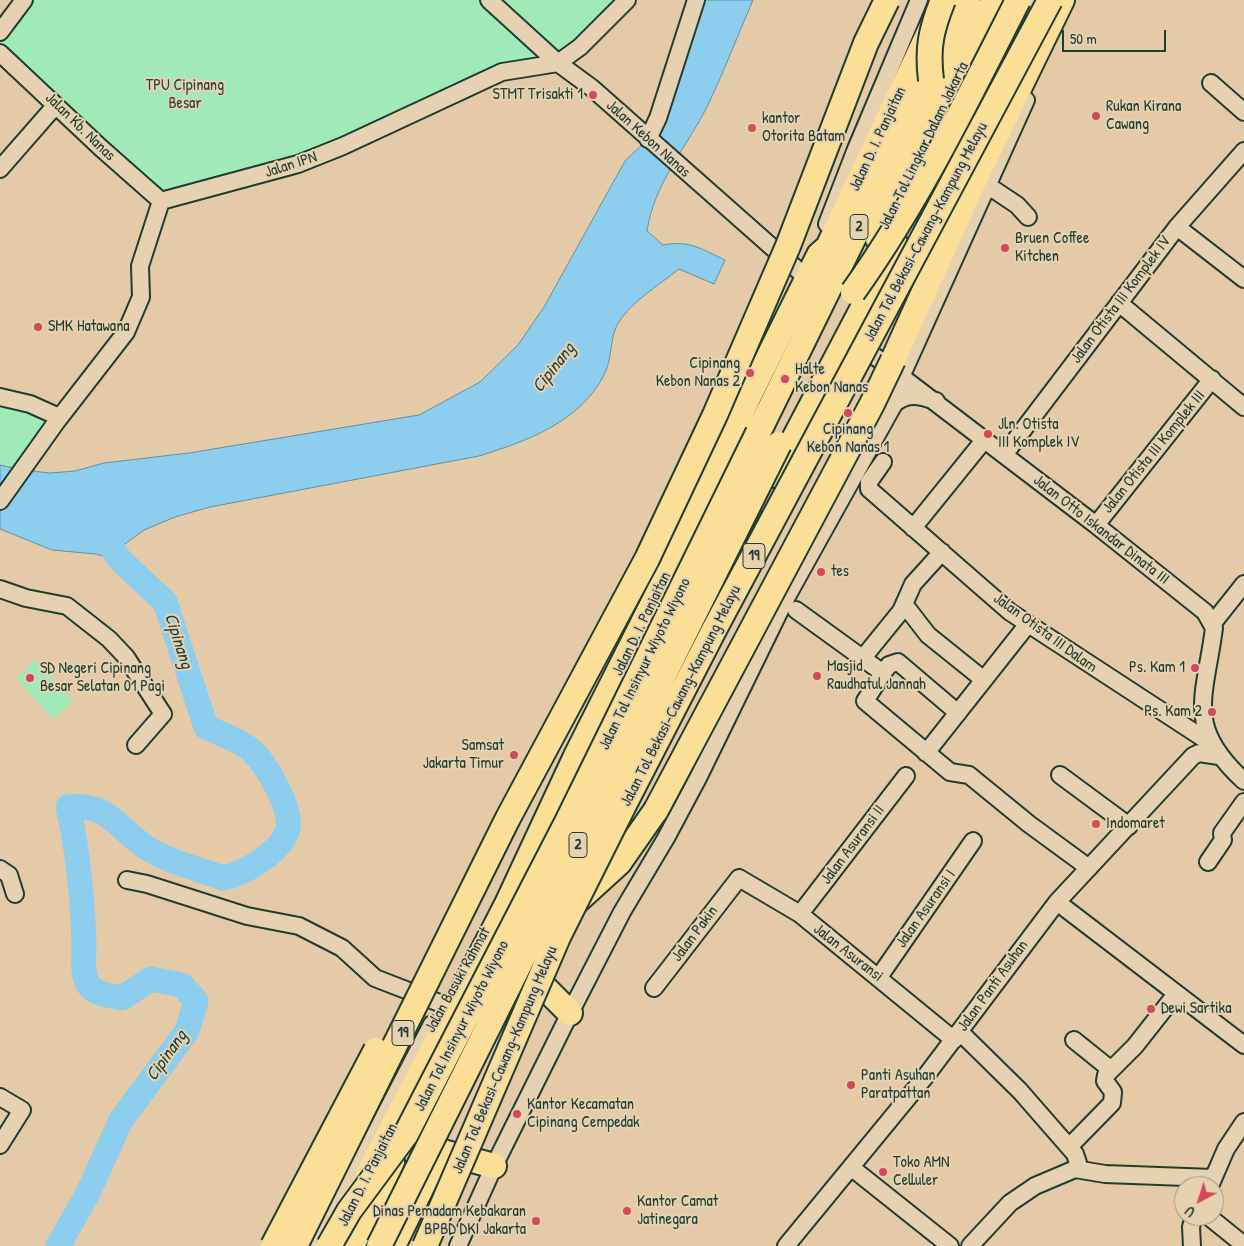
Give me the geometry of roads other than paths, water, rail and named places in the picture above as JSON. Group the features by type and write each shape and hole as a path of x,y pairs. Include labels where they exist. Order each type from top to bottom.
{"highway":[{"name":"19","path":"295,1246 508,818 647,559 715,415 788,246 866,43 887,0"},
{"path":"931,80 928,48 934,22 944,0"},
{"name":"Jalan D. I. Panjaitan","path":"330,1246 507,904 819,255 828,247 944,0"},
{"name":"Jalan Tol Lingkar Dalam Jakarta","path":"931,80 968,0"},
{"name":"Jalan Tol Lingkar Dalam Jakarta","path":"853,292 994,0"},
{"path":"393,1246 479,1067 553,924 729,561 854,340 954,106 1006,0"},
{"path":"853,292 884,248 972,92 1018,0"},
{"name":"Jalan Tol Bekasi–Cawang–Kampung Melayu","path":"425,1246 558,937 624,805 1050,0"},
{"path":"553,924 619,863 656,810 872,404 974,181 1062,0"},
{"name":"Jalan Tol Insinyur Wiyoto Wiyono","path":"352,1246 406,1134 567,822 931,80"},
{"path":"937,146 951,172"},
{"name":"Jalan Tol Insinyur Wiyoto Wiyono","path":"379,1246 809,385 853,292"},
{"path":"273,1246 399,1007 508,818"},
{"path":"528,971 570,1013"},
{"path":"433,1045 432,1059 434,1066 448,1079 464,1079 473,1074 479,1067"},
{"path":"330,1246 349,1211 406,1134"},
{"path":"439,1151 494,1166"}],"street":[{"path":"0,32 24,0"},
{"name":"Jalan Kebon Nanas","path":"489,0 558,63 592,88 808,279"},
{"name":"Jalan IPN","path":"161,201 298,164 344,146 502,72 558,63 580,47 627,0"},
{"path":"650,140 696,0"},
{"path":"819,255 820,242 856,149 919,0"},
{"path":"854,340 898,278 1036,0"},
{"path":"894,404 892,397 1072,0"},
{"name":"Jalan Kb. Nanas","path":"0,52 38,86 55,106 161,201"},
{"path":"1211,83 1244,112"},
{"path":"0,169 55,106"},
{"name":"Jalan Otista III Komplek IV","path":"1004,455 1177,227 1244,151"},
{"path":"987,185 1017,205 1028,217"},
{"path":"0,501 58,419 126,332 141,297 140,266 161,201"},
{"path":"1177,227 1244,279"},
{"path":"1118,303 1244,407"},
{"name":"Jalan Otto Iskandar Dinata III","path":"854,340 903,375 1096,525 1205,612 1213,622"},
{"name":"Jalan Otista III Komplek III","path":"1096,525 1212,379"},
{"path":"458,1246 494,1166 622,912 666,838 698,778 785,600 894,404 900,399 914,395 936,401"},
{"path":"0,397 30,404 58,419"},
{"path":"914,528 985,439"},
{"name":"Jalan Otista III Dalam","path":"883,462 868,482 868,489 1010,612 1216,750"},
{"path":"862,659 901,611 913,584 942,552"},
{"path":"1241,772 1216,750 1204,719 1202,693 1213,634 1213,622 1244,584"},
{"path":"0,589 26,598 67,606 109,639 126,657 163,714 136,745"},
{"path":"904,604 928,635 984,680"},
{"path":"796,610 883,673"},
{"path":"926,753 1028,624"},
{"path":"958,713 898,662 893,662 883,673 865,701 950,772 969,774 1022,818 1088,868"},
{"name":"Jalan Panti Asuhan","path":"786,1246 852,1168 957,1036 1057,902 1193,756 1216,750"},
{"path":"1060,775 1129,826"},
{"name":"Jalan Asuransi II","path":"800,914 906,776"},
{"path":"1208,862 1223,840 1222,833 1244,802"},
{"name":"Jalan Asuransi I","path":"879,976 973,840"},
{"path":"0,870 9,875 15,894"},
{"path":"127,880 247,916 298,926 342,948 375,978 442,1004"},
{"name":"Jalan Asuransi","path":"736,880 744,880 800,914 957,1036 1020,1091 1069,1147"},
{"name":"Jalan Pakin","path":"654,988 736,880"},
{"path":"1057,902 1244,1045"},
{"name":"Jalan Basuki Rahmat","path":"317,1246 462,966 498,910 507,904"},
{"path":"1075,1169 1078,1160 1069,1147 1112,1103 1113,1092 1105,1078 1110,1069 1135,1046 1176,994"},
{"path":"1074,1040 1110,1069"},
{"path":"0,1097 22,1110 0,1145"},
{"path":"1214,1176 1226,1149 1244,1122"},
{"path":"852,1168 950,1246"},
{"path":"970,1246 1010,1204 1035,1186 1075,1169 1105,1174 1174,1179"},
{"path":"1191,1226 1192,1246"},
{"path":"1220,1226 1244,1245"}],"water":[{"path":"703,0 753,0 708,105 664,181 651,214 647,231 663,245 680,244 695,246 725,260 714,284 679,269 629,309 615,330 605,373 595,390 582,405 567,417 516,444 479,456 210,507 175,517 144,530 107,557 52,550 0,529 0,465 50,473 75,471 104,463 189,453 419,415 480,382 518,345 544,307 625,161 648,139"}],"waterway":[{"name":"Cipinang","path":"58,1246 87,1195 121,1120 187,1031 196,1001 182,985 151,979 122,998 97,992 87,983 84,967 81,894 75,841 68,807 81,806 102,812 152,851 223,878 241,872 262,860 279,845 288,828 286,810 282,799 259,758 244,745 206,727 165,602 120,560 97,524"}],"place":[{"name":"STMT Trisakti 1","path":"593,95"},
{"name":"Rukan Kirana Cawang","path":"1096,116"},
{"name":"kantor Otorita Batam","path":"752,128"},
{"name":"Bruen Coffee Kitchen","path":"1005,248"},
{"name":"SMK Hatawana","path":"38,327"},
{"name":"Cipinang Kebon Nanas 2","path":"750,373"},
{"name":"Halte Kebon Nanas","path":"785,379"},
{"name":"Cipinang Kebon Nanas 1","path":"848,413"},
{"name":"Jln. Otista III Komplek IV","path":"988,434"},
{"name":"tes","path":"821,572"},
{"name":"Ps. Kam 1","path":"1195,668"},
{"name":"Masjid Raudhatul Jannah","path":"817,676"},
{"name":"SD Negeri Cipinang Besar Selatan 01 Pagi","path":"30,678"},
{"name":"Ps. Kam 2","path":"1212,712"},
{"name":"Samsat Jakarta Timur","path":"514,755"},
{"name":"Indomaret","path":"1096,824"},
{"name":"Dewi Sartika","path":"1151,1009"},
{"name":"Panti Asuhan Paratpattan","path":"851,1085"},
{"name":"Kantor Kecamatan Cipinang Cempedak","path":"517,1114"},
{"name":"Toko AMN Celluler","path":"883,1172"},
{"name":"Kantor Camat Jatinegara","path":"627,1211"},
{"name":"Dinas Pemadam Kebakaran BPBD DKI Jakarta","path":"536,1221"}],"park label":[{"name":"TPU Cipinang Besar","path":"185,95"}]}
